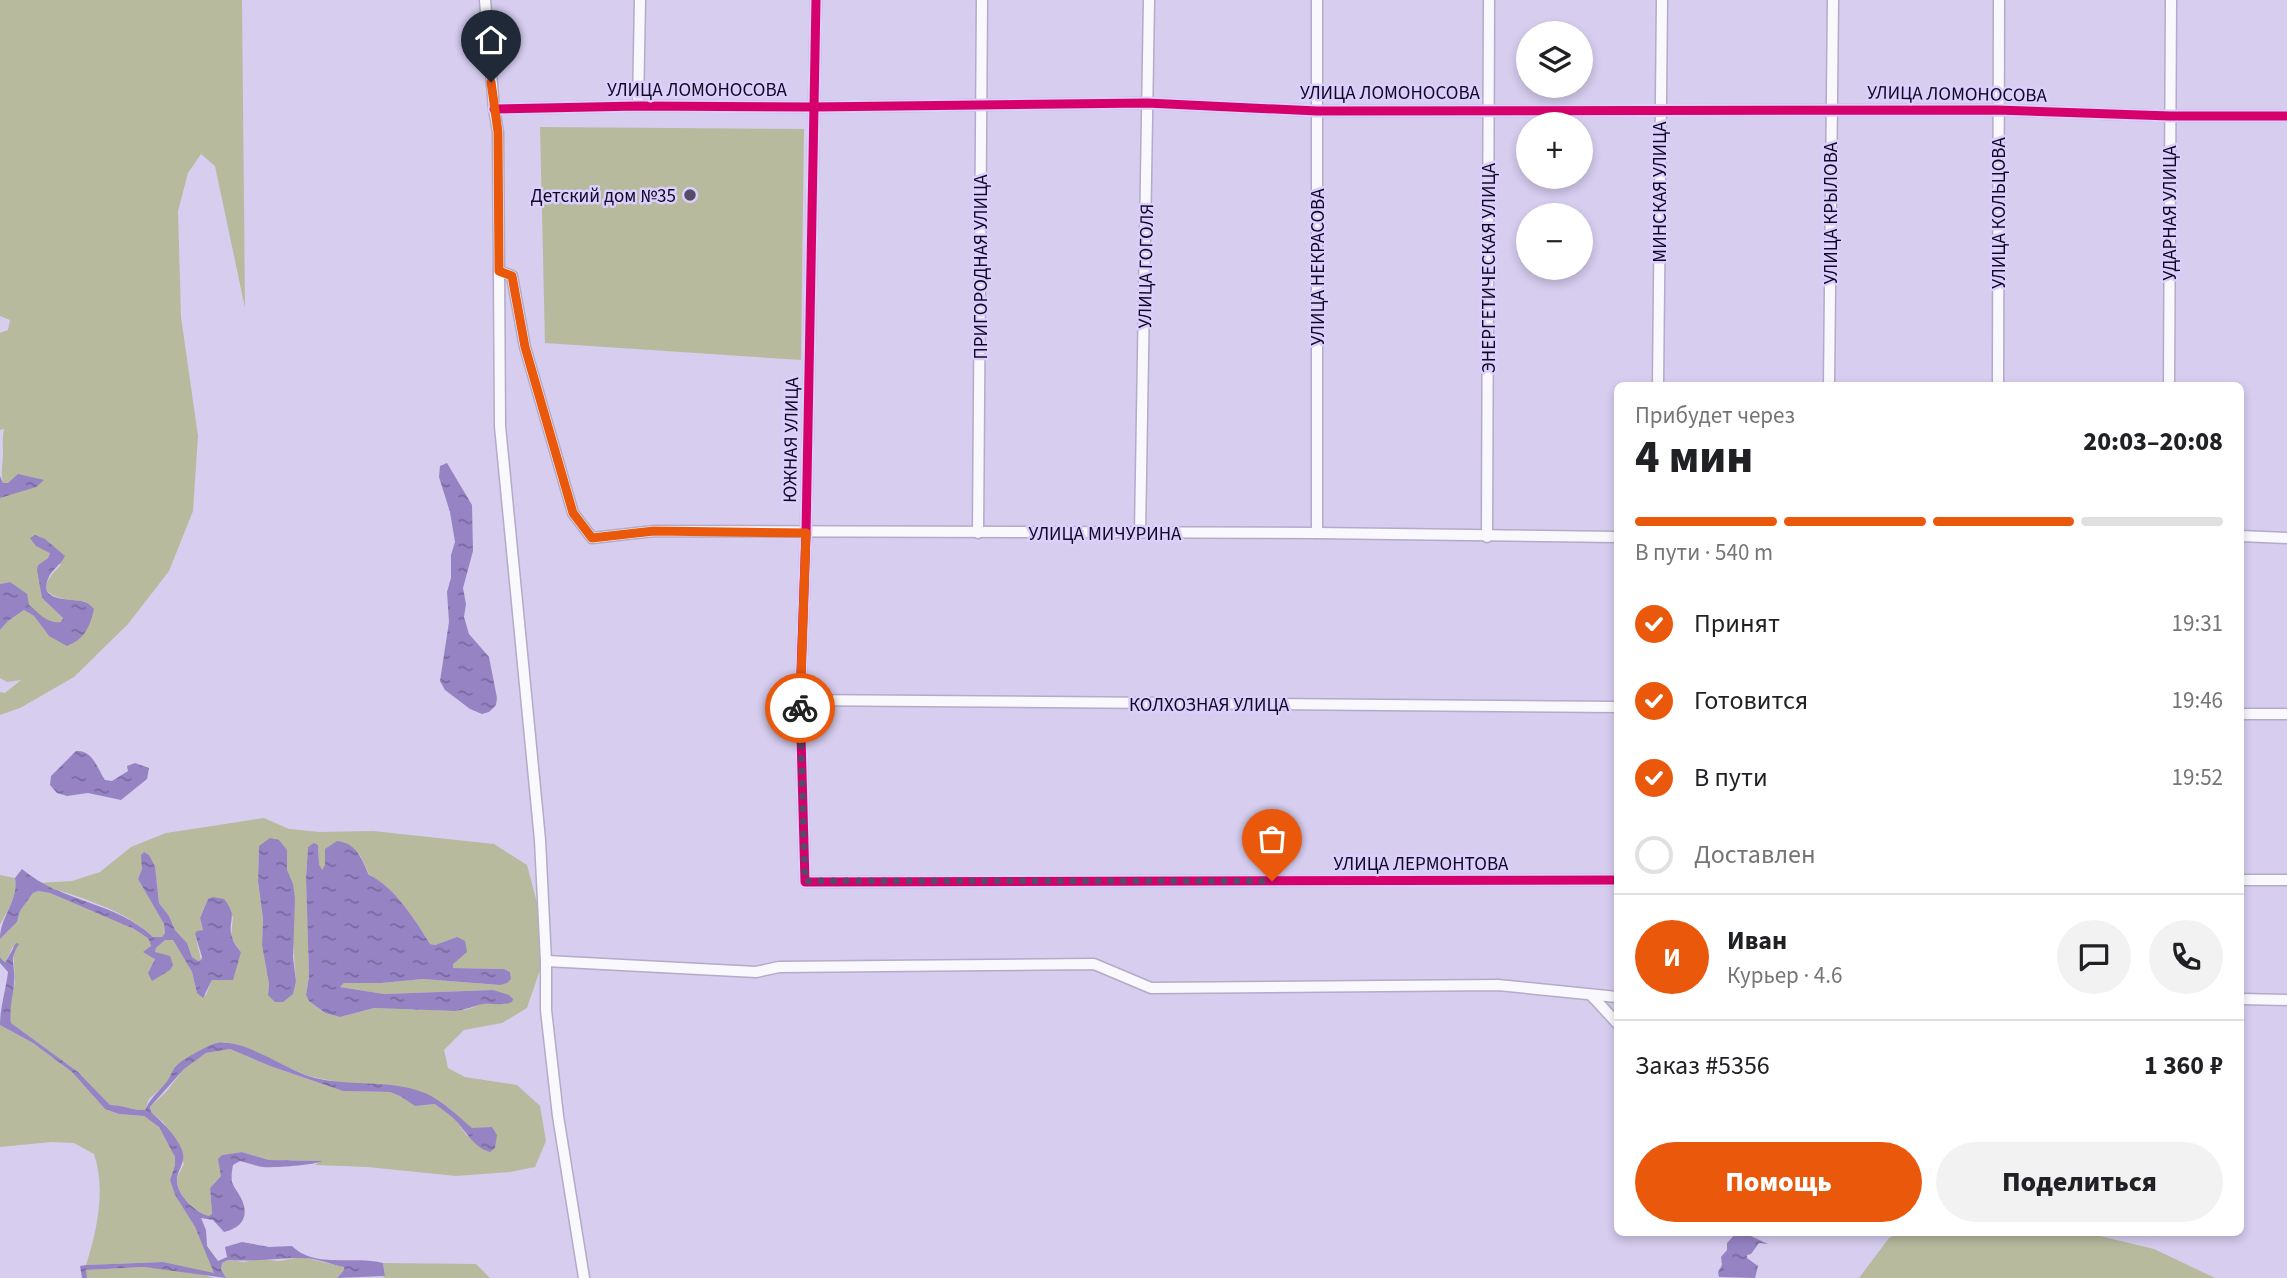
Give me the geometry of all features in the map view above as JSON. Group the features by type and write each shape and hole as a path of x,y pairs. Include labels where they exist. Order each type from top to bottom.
{"street":[{"path":"485,0 498,132 500,426 540,839 546,1010 558,1116 584,1278"},
{"path":"638,106 640,0"},
{"name":"ЮЖНАЯ УЛИЦА","path":"805,881 800,700 806,533 816,0"},
{"name":"ПРИГОРОДНАЯ УЛИЦА","path":"978,533 982,0"},
{"name":"УЛИЦА ГОГОЛЯ","path":"1140,533 1149,0"},
{"name":"УЛИЦА НЕКРАСОВА","path":"1317,0 1317,533"},
{"name":"ЭНЕРГЕТИЧЕСКАЯ УЛИЦА","path":"1488,537 1489,0"},
{"name":"МИНСКАЯ УЛИЦА","path":"1658,382 1662,0"},
{"name":"УЛИЦА КРЫЛОВА","path":"1829,382 1833,0"},
{"name":"УЛИЦА КОЛЬЦОВА","path":"1998,382 1999,0"},
{"name":"УДАРНАЯ УЛИЦА","path":"2169,382 2171,0"},
{"name":"УЛИЦА ЛОМОНОСОВА","path":"494,109 1147,103 1317,111 1831,109 2287,116"},
{"name":"УЛИЦА МИЧУРИНА","path":"499,271 512,276 525,347 573,513 592,538 654,531 1317,533 1614,537"},
{"path":"2244,536 2287,538"},
{"name":"КОЛХОЗНАЯ УЛИЦА","path":"800,700 1614,706"},
{"path":"2244,714 2287,714"},
{"name":"УЛИЦА ЛЕРМОНТОВА","path":"805,881 1614,880"},
{"path":"2244,880 2287,880"},
{"path":"546,961 756,972 779,967 1094,964 1151,988 1498,985 1614,997"},
{"path":"1592,996 1614,1020"},
{"path":"2244,999 2287,1000"}],"green space":[{"path":"0,0 242,0 245,308 215,166 201,154 188,173 178,211 181,317 198,436 193,511 169,571 128,624 74,677 20,708 0,715 0,692 5,693 21,680 7,682 0,678 0,630 24,610 34,616 49,636 87,602 58,597 47,590 51,575 61,565 50,553 48,558 38,565 42,598 63,618 61,622 53,622 39,615 10,582 0,584 0,498 8,484 3,483 2,475 4,429 0,430 0,333 8,330 10,320 0,316"},
{"path":"540,127 804,129 801,360 545,343"},
{"path":"264,818 289,829 320,832 373,831 494,844 527,865 537,903 542,964 527,1008 502,1023 464,1030 444,1050 448,1068 465,1077 517,1085 540,1106 546,1141 535,1167 510,1172 456,1176 368,1167 315,1165 320,1161 269,1160 242,1152 222,1155 221,1176 210,1188 212,1214 209,1216 193,1207 178,1186 177,1178 184,1164 164,1123 151,1112 150,1107 184,1069 206,1053 230,1049 343,1091 390,1092 415,1106 435,1104 456,1120 467,1136 492,1127 472,1129 449,1108 396,1087 343,1083 308,1076 243,1047 224,1042 176,1065 166,1084 149,1099 145,1110 110,1105 78,1072 11,1023 9,1008 15,982 13,946 5,963 0,957 0,939 17,922 20,911 33,893 38,891 50,893 134,929 148,938 155,959 148,973 170,970 155,952 165,940 173,940 192,972 197,993 206,995 212,980 241,952 231,937 233,917 208,899 200,918 203,930 195,934 201,960 192,957 187,943 175,930 159,903 155,866 149,855 144,853 138,879 164,924 165,933 162,937 153,937 114,911 38,883 72,881 100,872 131,847 166,833","holes":["318,845 322,871 325,865 325,849 360,855 370,876 395,895 430,944 435,945 457,937 452,968 504,969 510,972 511,979 500,985 423,979 344,983 340,987 384,994 493,990 506,1004 481,1004 455,1011 374,1008 340,1017 324,1013 309,1001 306,995 309,976 306,878 308,847","259,846 287,850 296,981 268,995 258,881"]},
{"path":"0,875 15,878 16,885 12,902 0,925"},
{"path":"0,1025 33,1043 72,1072 105,1109 119,1114 144,1116 159,1127 175,1157 170,1180 175,1195 195,1227 215,1274 163,1262 86,1265 99,1210 98,1167 94,1154 74,1143 51,1142 0,1147"},
{"path":"2100,1236 2154,1249 2215,1278 1859,1278 1889,1238"},
{"path":"302,1257 344,1267 344,1270 337,1278 226,1278 221,1269 222,1263 228,1260 279,1261"},
{"path":"383,1263 476,1264 490,1278 382,1278 385,1276"},
{"path":"144,1267 200,1273 213,1278 87,1278 85,1272"}],"water":[{"path":"447,463 472,505 473,551 463,588 466,604 464,617 469,634 489,657 497,698 496,705 489,712 482,714 470,709 445,690 440,681 449,622 447,592 455,542 450,512 439,477 440,466"},
{"path":"18,474 44,480 36,487 0,498 0,476 3,483 8,483"},
{"path":"35,535 45,539 65,556 49,576 46,587 48,592 58,598 85,602 94,609 86,631 78,640 67,646 49,636 34,616 24,610 0,630 0,584 10,582 27,594 29,605 44,617 56,622 61,622 63,618 42,598 37,570 38,565 48,558 50,553 36,546 30,538"},
{"path":"76,751 87,753 91,757 105,780 112,781 128,771 127,766 135,763 149,768 147,779 121,800 88,793 67,796 57,793 50,785 51,776"},
{"path":"270,838 279,840 287,850 287,870 295,898 293,957 296,981 293,994 283,1002 275,1002 268,995 269,984 262,945 259,846"},
{"path":"337,841 354,849 369,875 396,896 430,944 435,945 457,937 465,941 467,952 453,964 453,968 504,969 510,972 511,979 500,985 423,979 344,983 340,987 384,994 493,990 509,995 513,999 512,1002 483,1004 455,1011 374,1008 340,1017 325,1013 309,1001 306,995 309,976 306,878 308,847 314,843 318,845 322,870 325,865 325,849"},
{"path":"144,852 155,866 159,903 175,930 187,943 192,957 198,961 202,957 195,934 203,930 200,918 208,899 224,899 232,915 232,937 241,952 233,980 212,980 203,998 197,993 192,972 173,940 165,940 155,952 170,956 173,965 170,970 152,981 148,973 155,959 143,952 151,946 148,938 134,929 50,893 33,893 20,911 17,922 0,939 16,886 15,878 22,869 53,889 123,916 153,937 162,937 165,933 164,924 138,879 142,869 141,855"},
{"path":"16,943 19,944 13,959 11,1023 78,1072 110,1105 145,1110 178,1064 207,1047 227,1043 251,1049 322,1080 397,1086 425,1093 444,1104 472,1128 492,1127 497,1135 495,1148 490,1152 480,1147 455,1119 435,1104 415,1106 390,1092 343,1091 230,1049 206,1053 184,1069 150,1107 151,1112 164,1124 182,1150 183,1159 177,1182 188,1203 204,1214 212,1214 210,1188 221,1176 218,1159 222,1155 242,1152 269,1160 322,1161 275,1167 260,1167 240,1161 233,1165 232,1182 244,1204 243,1220 236,1228 224,1232 213,1220 201,1218 206,1230 207,1246 218,1261 227,1257 225,1247 242,1242 269,1247 292,1246 312,1257 383,1263 385,1276 337,1278 344,1267 300,1258 228,1260 222,1263 221,1269 226,1278 144,1267 86,1270 87,1278 82,1278 80,1266 163,1262 214,1273 195,1227 175,1195 170,1180 175,1157 159,1127 144,1116 119,1114 105,1109 72,1072 33,1043 0,1025 8,972 0,963 0,957 5,963"},
{"path":"1733,1236 1751,1236 1768,1244 1759,1243 1751,1254 1747,1255 1747,1258 1758,1266 1755,1278 1719,1277 1721,1257 1727,1250 1727,1243"}],"cycle path":[{"path":"816,0 806,533 800,700 805,882 1614,880"},
{"path":"494,109 1147,103 1317,111 1997,110 2170,116 2287,116"}],"way so far":[{"path":"800,708 805,881 1272,881"}],"place":[{"name":"Детский дом №35","path":"690,195"}],"route":[{"path":"491,82 498,132 499,271 512,276 525,347 573,513 592,538 654,531 806,533 800,708"}]}
